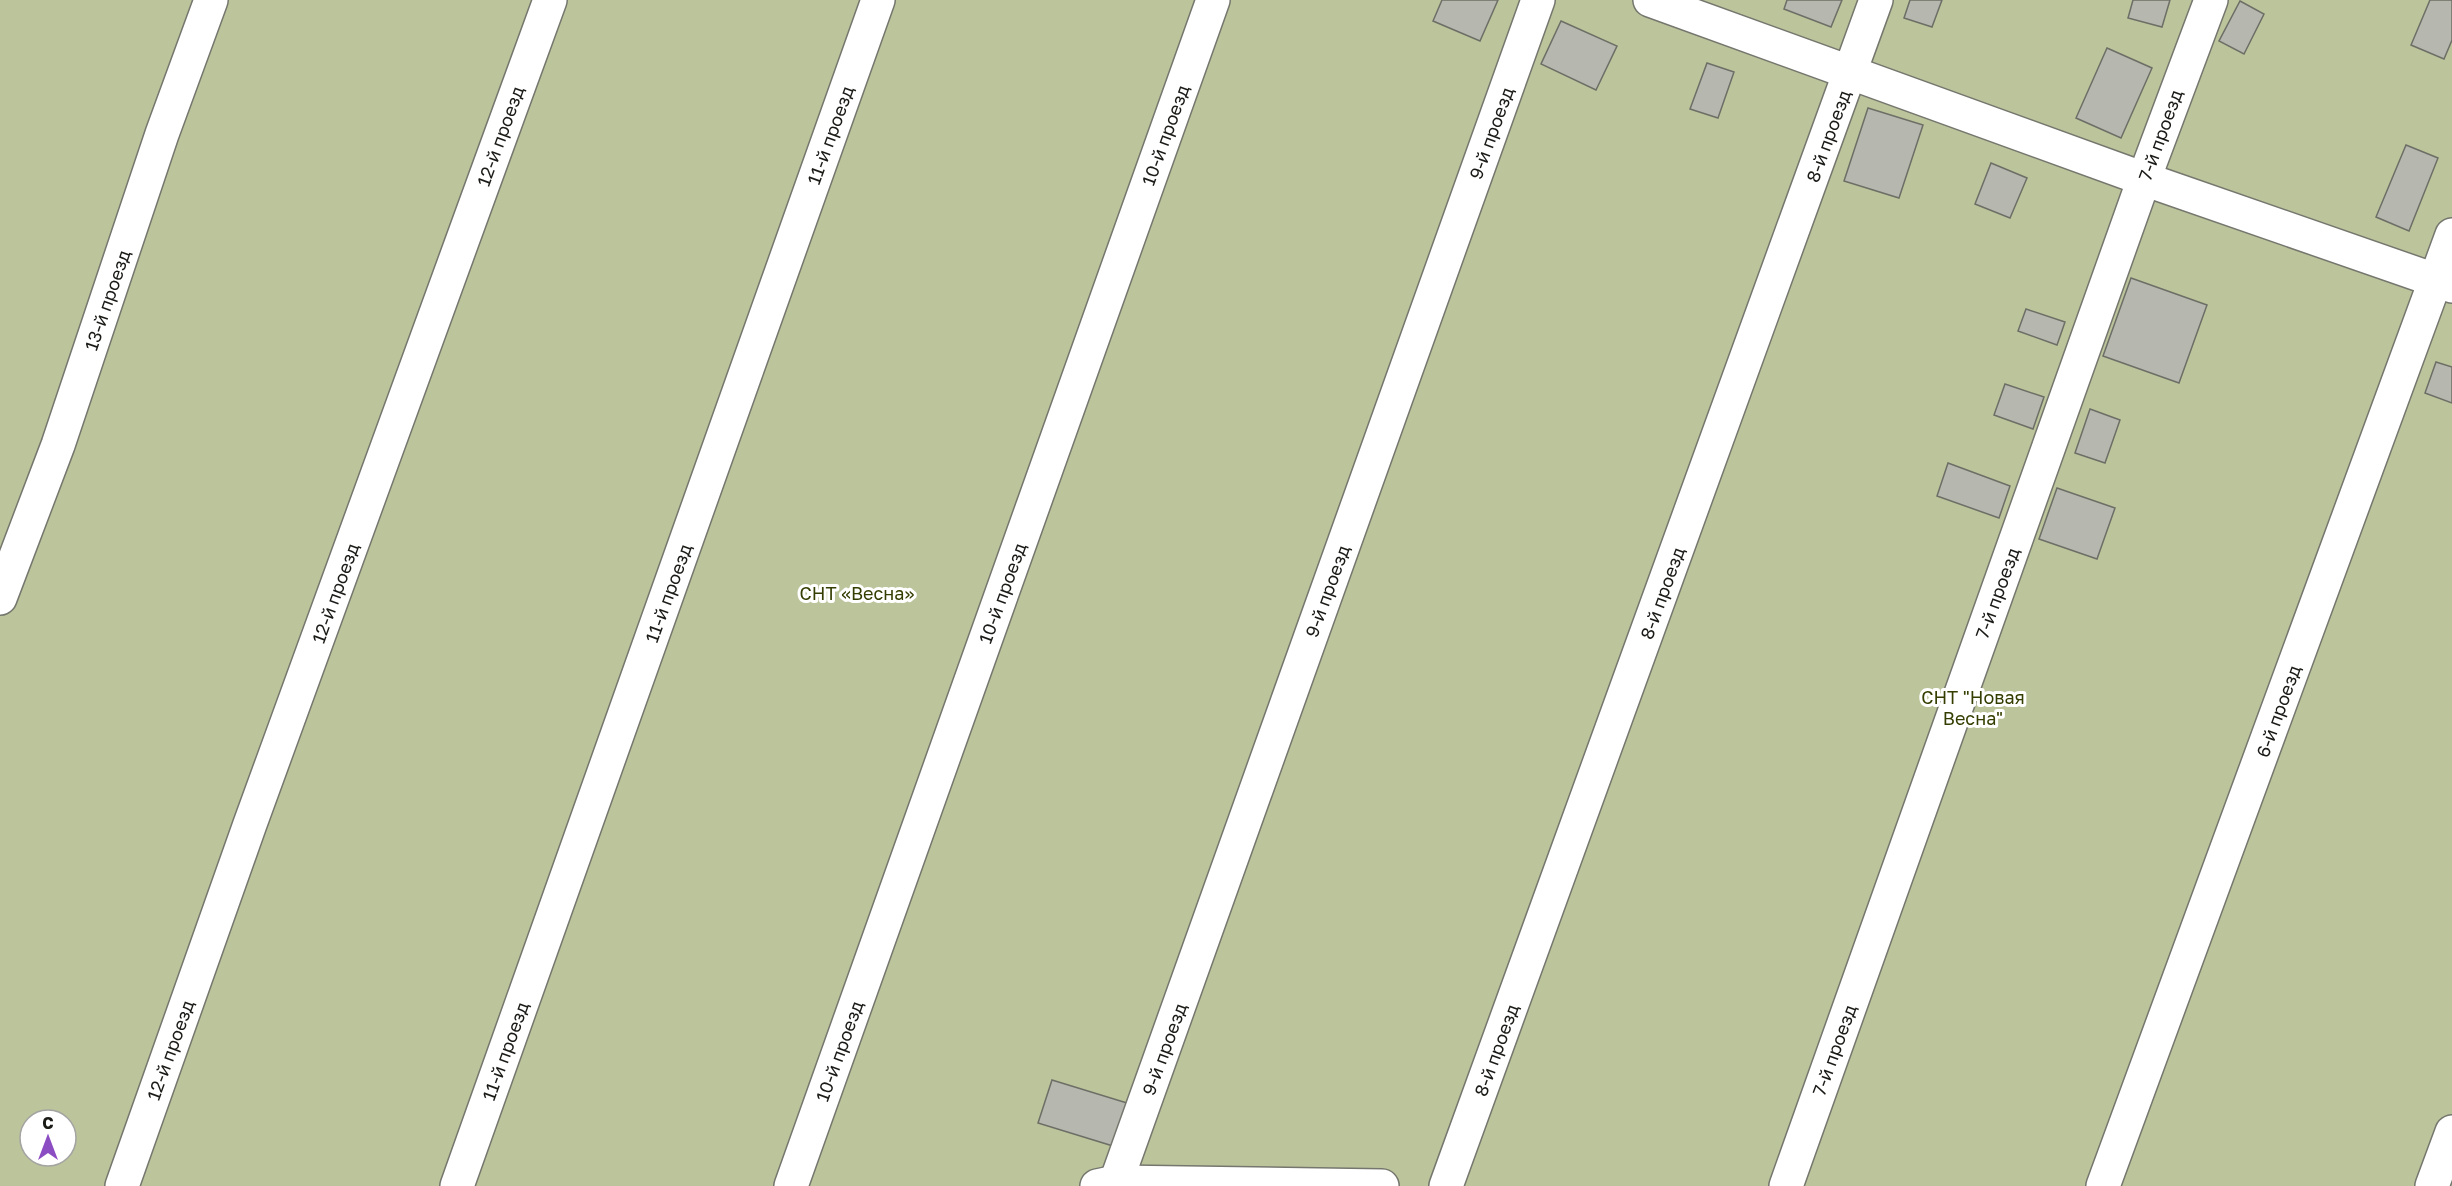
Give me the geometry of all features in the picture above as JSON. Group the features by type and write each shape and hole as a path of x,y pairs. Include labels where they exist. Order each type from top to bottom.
{"street":[{"name":"13-й проезд","path":"0,598 58,446 162,134 211,0"},
{"name":"12-й проезд","path":"122,1186 254,813 550,0"},
{"name":"11-й проезд","path":"457,1186 878,0"},
{"name":"10-й проезд","path":"791,1186 1213,0"},
{"name":"9-й проезд","path":"1106,1184 1538,0"},
{"path":"1650,0 2144,179 2444,283"},
{"name":"8-й проезд","path":"1446,1186 1876,0"},
{"name":"7-й проезд","path":"1786,1186 2144,179 2211,0"},
{"name":"6-й проезд","path":"2103,1186 2444,283 2452,235"},
{"path":"2432,1186 2452,1132"},
{"path":"1106,1184 1382,1186"}],"green space":[{"name":"СНТ «Весна»","path":"0,0 2452,0 2452,1186 0,1186"}],"building":[{"path":"1442,0 1498,0 1480,41 1433,21"},
{"path":"1787,0 1842,0 1831,27 1784,9"},
{"path":"1910,0 1942,0 1932,27 1904,18"},
{"path":"2133,0 2170,0 2162,27 2128,18"},
{"path":"2430,0 2452,0 2452,40 2444,59 2411,45"},
{"path":"2240,1 2264,14 2244,54 2219,41"},
{"path":"1561,21 1617,46 1596,90 1541,64"},
{"path":"2107,48 2152,68 2121,138 2076,118"},
{"path":"1707,63 1734,72 1718,118 1690,109"},
{"path":"1868,108 1923,125 1899,198 1844,181"},
{"path":"2406,145 2438,158 2409,231 2376,217"},
{"path":"1991,163 2027,178 2010,218 1975,204"},
{"path":"2131,278 2207,305 2179,383 2103,356"},
{"path":"2026,309 2065,322 2057,345 2018,331"},
{"path":"2436,362 2452,367 2452,403 2425,393"},
{"path":"2005,384 2044,397 2033,429 1994,415"},
{"path":"2090,409 2120,420 2105,463 2075,453"},
{"path":"1948,463 2010,486 1999,518 1937,496"},
{"path":"2057,488 2115,508 2097,559 2039,539"},
{"path":"1052,1080 1127,1103 1113,1146 1038,1123"}],"park label":[{"name":"СНТ \"Новая Весна\"","path":"1973,707"}]}
